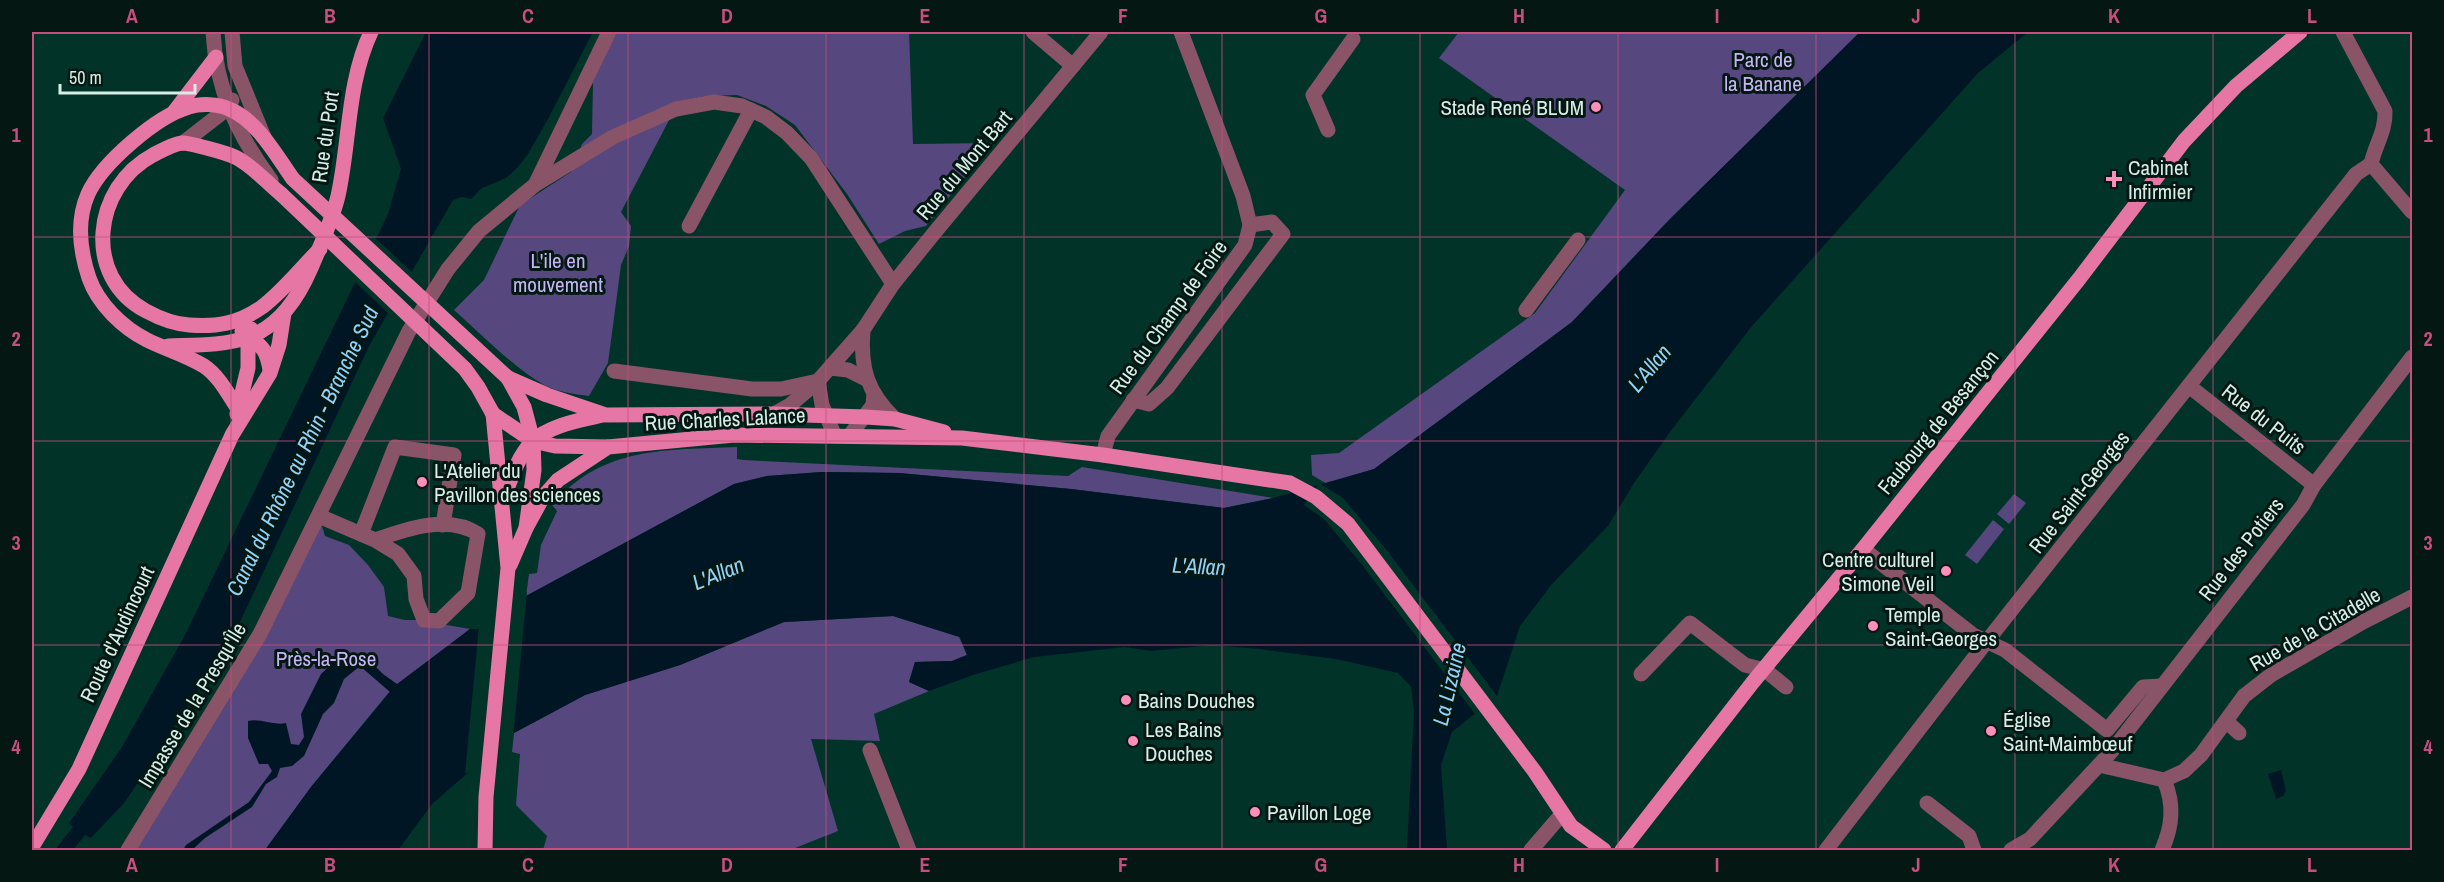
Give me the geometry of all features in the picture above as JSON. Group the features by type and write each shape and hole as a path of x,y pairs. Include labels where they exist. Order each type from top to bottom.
{"main road":[{"name":"Rue du Port","path":"284,313 301,292 329,228 338,195 356,75 371,32"},
{"name":"Faubourg de Besançon","path":"1622,850 1676,779 2079,279 2184,141 2236,86 2300,32"},
{"path":"216,57 174,112 107,165 88,194 80,224 81,250 90,280 104,305 129,330 204,367 216,376 238,409"},
{"path":"174,112 206,104 228,108 243,116 267,143 293,179 508,378 524,407 533,441 534,470 525,528 508,568"},
{"path":"320,249 262,307 232,323 210,326 177,324 154,316 133,304 114,283 104,257 103,227 111,198 124,177 142,161 183,143 237,158 282,194 465,369 478,387 493,414 508,568 486,797 486,850"},
{"path":"232,435 248,368 248,337 262,307"},
{"path":"164,346 221,344 248,337 264,329 284,313"},
{"path":"232,435 270,373 279,345 284,313"},
{"path":"232,323 260,344 267,353 270,373"},
{"name":"Rue Charles Lalance","path":"508,378 547,395 606,415 774,414 866,417 895,419 963,438"},
{"path":"493,414 533,441 555,446 608,447"},
{"path":"501,503 522,458 533,441 568,423 606,415"},
{"name":"Route d'Audincourt","path":"32,847 79,769 232,435"},
{"name":"Rue Charles Lalance","path":"525,528 543,497 558,480 608,447 734,435 963,438 1103,455 1285,482 1316,497 1348,524 1535,772 1562,814"},
{"path":"1562,814 1571,826 1604,850"}],"street":[{"path":"213,32 216,57 228,108 248,150 282,194"},
{"path":"183,143 228,108 236,90 232,32"},
{"path":"536,184 609,32"},
{"path":"1033,32 1073,66"},
{"name":"Rue du Mont Bart","path":"774,414 790,405 818,381 863,330 893,284 1101,32"},
{"name":"Rue du Champ de Foire","path":"1103,455 1108,436 1245,245 1250,225 1243,196 1181,32"},
{"path":"2343,32 2385,111 2386,124 2374,148 2371,164 2412,212"},
{"path":"1328,130 1313,95 1353,39"},
{"path":"235,66 267,143"},
{"name":"Impasse de la Presqu'Île","path":"128,850 260,634 410,331 448,269 479,231 536,184 613,137 676,109 714,102 742,106 766,117 787,133 811,159 893,284"},
{"path":"689,226 751,110"},
{"name":"Rue Saint-Georges","path":"1826,850 1987,641 2356,174 2371,164"},
{"path":"1133,400 1149,404 1167,388 1283,234 1272,222 1250,225"},
{"path":"1526,310 1578,240"},
{"path":"863,330 861,351 866,379 883,408 895,419"},
{"name":"Rue des Potiers","path":"2011,850 2030,839 2099,765 2303,505 2314,485 2412,357"},
{"path":"830,368 848,370 866,379"},
{"path":"614,371 747,389 781,389 818,381 822,405 834,435"},
{"name":"Rue du Puits","path":"2189,386 2314,485"},
{"path":"850,435 873,405 874,393"},
{"path":"368,537 395,447 454,455 443,525"},
{"path":"319,516 368,537 398,554 414,576 416,599 424,620 440,621 468,593 478,534 466,526 413,526 368,537"},
{"path":"1863,549 1973,635 2005,650 2107,730 2143,687 2162,686"},
{"name":"Rue de la Citadelle","path":"2164,780 2184,771 2201,755 2244,696 2271,675 2363,622 2412,597"},
{"path":"1641,674 1690,623 1745,665 1765,670 1786,687"},
{"path":"2226,722 2239,733"},
{"path":"870,750 909,850"},
{"path":"2099,765 2164,780 2172,813 2170,830 2162,850"},
{"path":"1927,803 1969,836 1974,850"},
{"path":"1531,850 1562,814"}],"green space":[{"name":"L'ile en mouvement","path":"617,32 909,32 913,144 992,143 926,226 905,231 879,244 847,194 795,125 766,106 737,95 705,96 679,101 621,212 631,226 629,246 621,265 608,363 589,396 555,389 544,385 521,369 454,310 484,280 520,205 571,172 582,144 592,134 593,82"},
{"name":"Parc de la Banane","path":"1459,32 1860,32 1670,219 1572,322 1374,469 1327,484 1312,475 1311,455 1339,453 1535,313 1625,190 1439,58"},
{"path":"737,447 737,459 744,460 1068,476 1082,467 1273,498 1224,508 1071,489 899,473 822,472 767,476 734,484 526,596 529,574 537,573 541,545 557,511 552,505 571,486 592,471 637,455 660,451"},
{"path":"2014,494 2026,503 2009,524 1997,514"},
{"name":"Près-la-Rose","path":"319,516 325,536 349,545 384,587 388,616 470,629 390,691 311,787 265,850 128,850"},
{"path":"1993,520 2004,529 1977,564 1965,555"},
{"path":"893,616 959,637 967,655 952,661 915,662 909,682 929,691 874,714 880,741 811,739 838,831 790,850 543,850 547,836 516,805 520,754 512,752 514,733 585,695 680,665 784,622"}],"water":[{"name":"Canal du Rhône au Rhin - Branche Sud","path":"426,32 593,32 548,119 528,154 517,168 506,178 482,188 471,199 462,197 453,200 369,346 232,639 125,802 91,838 85,835 73,850 55,850 73,827 69,823 122,747 185,635 388,214 401,169 383,118"},
{"path":"1860,32 2028,32 1978,73 1752,326 1670,432 1634,483 1608,526 1552,584 1520,626 1497,696 1452,732 1441,765 1447,848 1407,848 1414,712 1411,687 1398,673 1336,659 1259,649 1212,645 1151,651 1125,647 1034,657 929,691 909,682 915,662 952,661 967,655 960,637 893,616 784,622 680,665 585,695 514,733 432,804 398,850 265,850 311,787 390,692 360,666 344,679 334,703 323,714 304,756 292,766 280,768 277,777 266,784 252,807 205,838 192,850 183,850 186,845 249,802 272,771 268,764 259,764 248,738 248,721 286,723 291,744 299,745 304,737 301,714 321,674 345,652 360,660 366,657 397,684 470,629 480,629 526,596 734,484 767,476 822,472 899,473 1071,489 1224,508 1273,498 1374,469 1572,322 1670,219"},
{"path":"2281,770 2286,791 2283,796 2276,799 2268,774"}],"pier":[{"path":"374,237 414,274 390,315 353,280"},
{"path":"1319,483 1343,498 1385,548 1497,696 1475,714 1363,566 1324,519 1304,505"},
{"path":"527,592 513,738 479,767 465,774 479,626"}],"place":[{"name":"Stade René BLUM","path":"1596,107"},
{"name":"Cabinet Infirmier","path":"2114,179"},
{"name":"L'Atelier du Pavillon des sciences","path":"422,482"},
{"name":"Centre culturel Simone Veil","path":"1946,571"},
{"name":"Temple Saint-Georges","path":"1873,626"},
{"name":"Bains Douches","path":"1126,700"},
{"name":"Église Saint-Maimbœuf","path":"1991,731"},
{"name":"Les Bains Douches","path":"1133,741"},
{"name":"Pavillon Loge","path":"1255,812"}],"water label":[{"name":"L'Allan","path":"1649,368"},
{"name":"L'Allan","path":"1199,566"},
{"name":"L'Allan","path":"718,573"},
{"name":"La Lizaine","path":"1449,684"}]}
